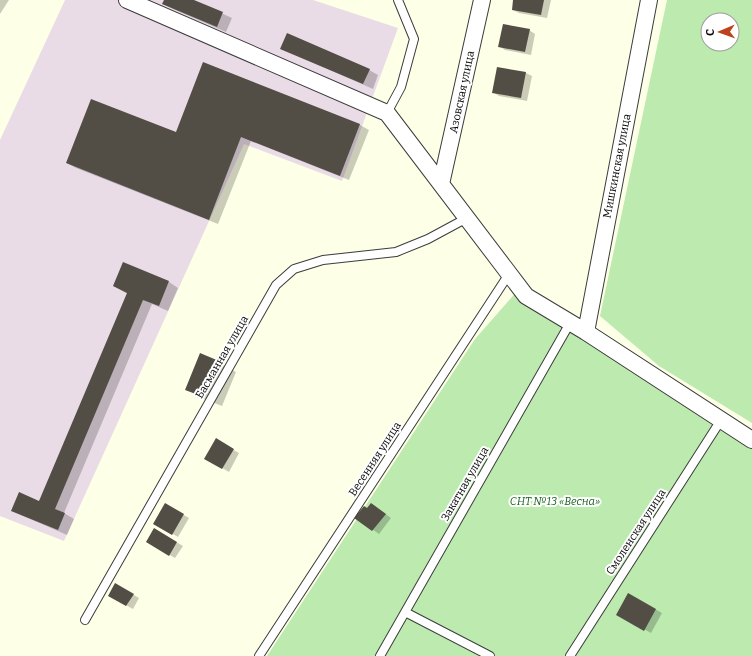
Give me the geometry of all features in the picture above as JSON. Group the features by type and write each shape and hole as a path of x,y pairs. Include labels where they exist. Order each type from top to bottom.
{"street":[{"path":"128,0 387,113 526,296 586,332 752,440"},
{"name":"Азовская улица","path":"441,184 482,0"},
{"name":"Мишкинская улица","path":"586,332 649,0"}],"lane":[{"path":"387,113 400,87 414,39 398,0"},
{"name":"Басманная улица","path":"85,620 276,285 294,269 323,260 396,252 428,239 467,218"},
{"name":"Весенняя улица","path":"259,656 509,274"},
{"name":"Закатная улица","path":"380,656 570,323"},
{"name":"Смоленская улица","path":"570,656 721,420"},
{"path":"405,612 490,656"}],"shaded area":[{"path":"65,0 313,0 398,28 342,181 244,144 64,541 0,516 0,140"}],"green space":[{"path":"667,0 752,0 752,423 659,366 600,316"},
{"name":"СНТ №13 «Весна»","path":"519,289 752,445 752,656 267,656 475,339"}],"building":[{"path":"164,0 194,0 223,12 217,27 162,4"},
{"path":"513,0 544,0 541,15 512,10"},
{"path":"503,24 530,29 525,52 498,47"},
{"path":"287,33 370,69 363,84 280,49"},
{"path":"203,62 360,124 340,176 241,137 209,220 66,163 91,99 176,132"},
{"path":"497,67 526,72 521,98 492,93"},
{"path":"123,262 169,281 159,306 143,300 55,509 65,513 58,530 11,511 19,492 39,501 127,293 113,286"},
{"path":"200,353 219,361 204,397 185,390"},
{"path":"216,438 234,449 222,469 204,459"},
{"path":"165,503 184,514 172,535 153,524"},
{"path":"371,503 386,514 372,531 354,518 364,506 367,508"},
{"path":"154,528 177,542 169,556 146,542"},
{"path":"115,583 134,594 126,606 108,596"},
{"path":"628,593 656,609 644,631 616,615"}]}
